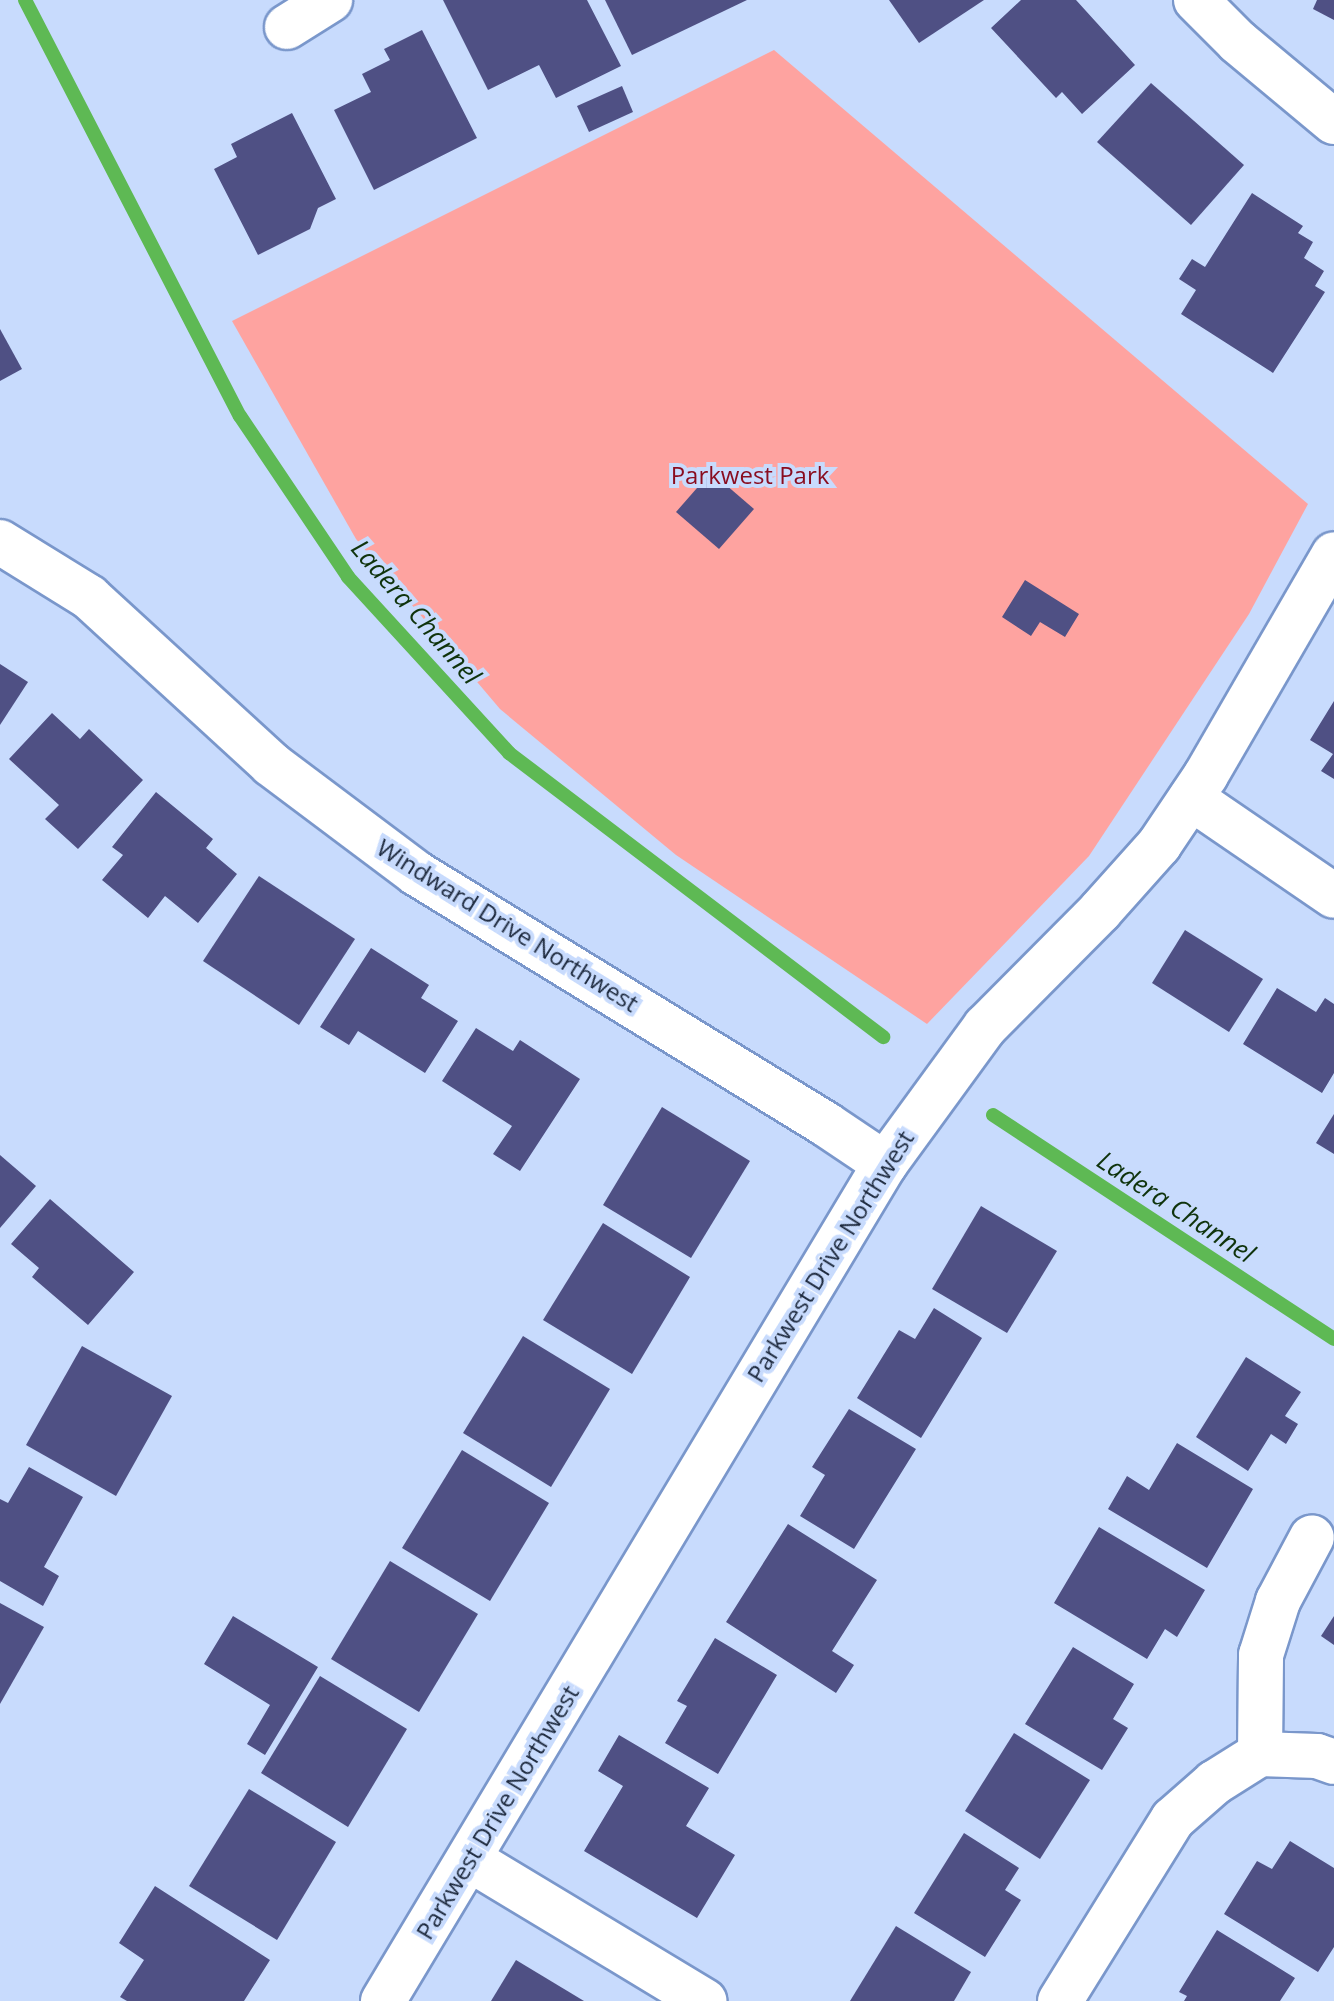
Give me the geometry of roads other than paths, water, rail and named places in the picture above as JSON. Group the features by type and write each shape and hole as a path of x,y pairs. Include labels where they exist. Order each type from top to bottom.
{"street":[{"path":"287,27 330,0"},
{"path":"1196,0 1238,42 1334,122"},
{"name":"Windward Drive Northwest","path":"0,542 89,597 271,764 416,873 814,1116 885,1164"},
{"name":"Parkwest Drive Northwest","path":"383,2001 768,1354 885,1164 985,1027 1130,879 1191,798 1334,554"},
{"path":"1191,798 1334,896"},
{"path":"1260,1754 1261,1655 1278,1601 1312,1537"},
{"path":"1060,2001 1173,1819 1214,1783 1260,1754 1317,1756 1334,1762"},
{"path":"469,1859 704,2001"}],"waterway":[{"name":"Ladera Channel","path":"25,0 240,416 348,577 509,753 883,1037"},
{"name":"Ladera Channel","path":"993,1115 1334,1339"}],"park label":[{"name":"Parkwest Park","path":"750,475"}]}
